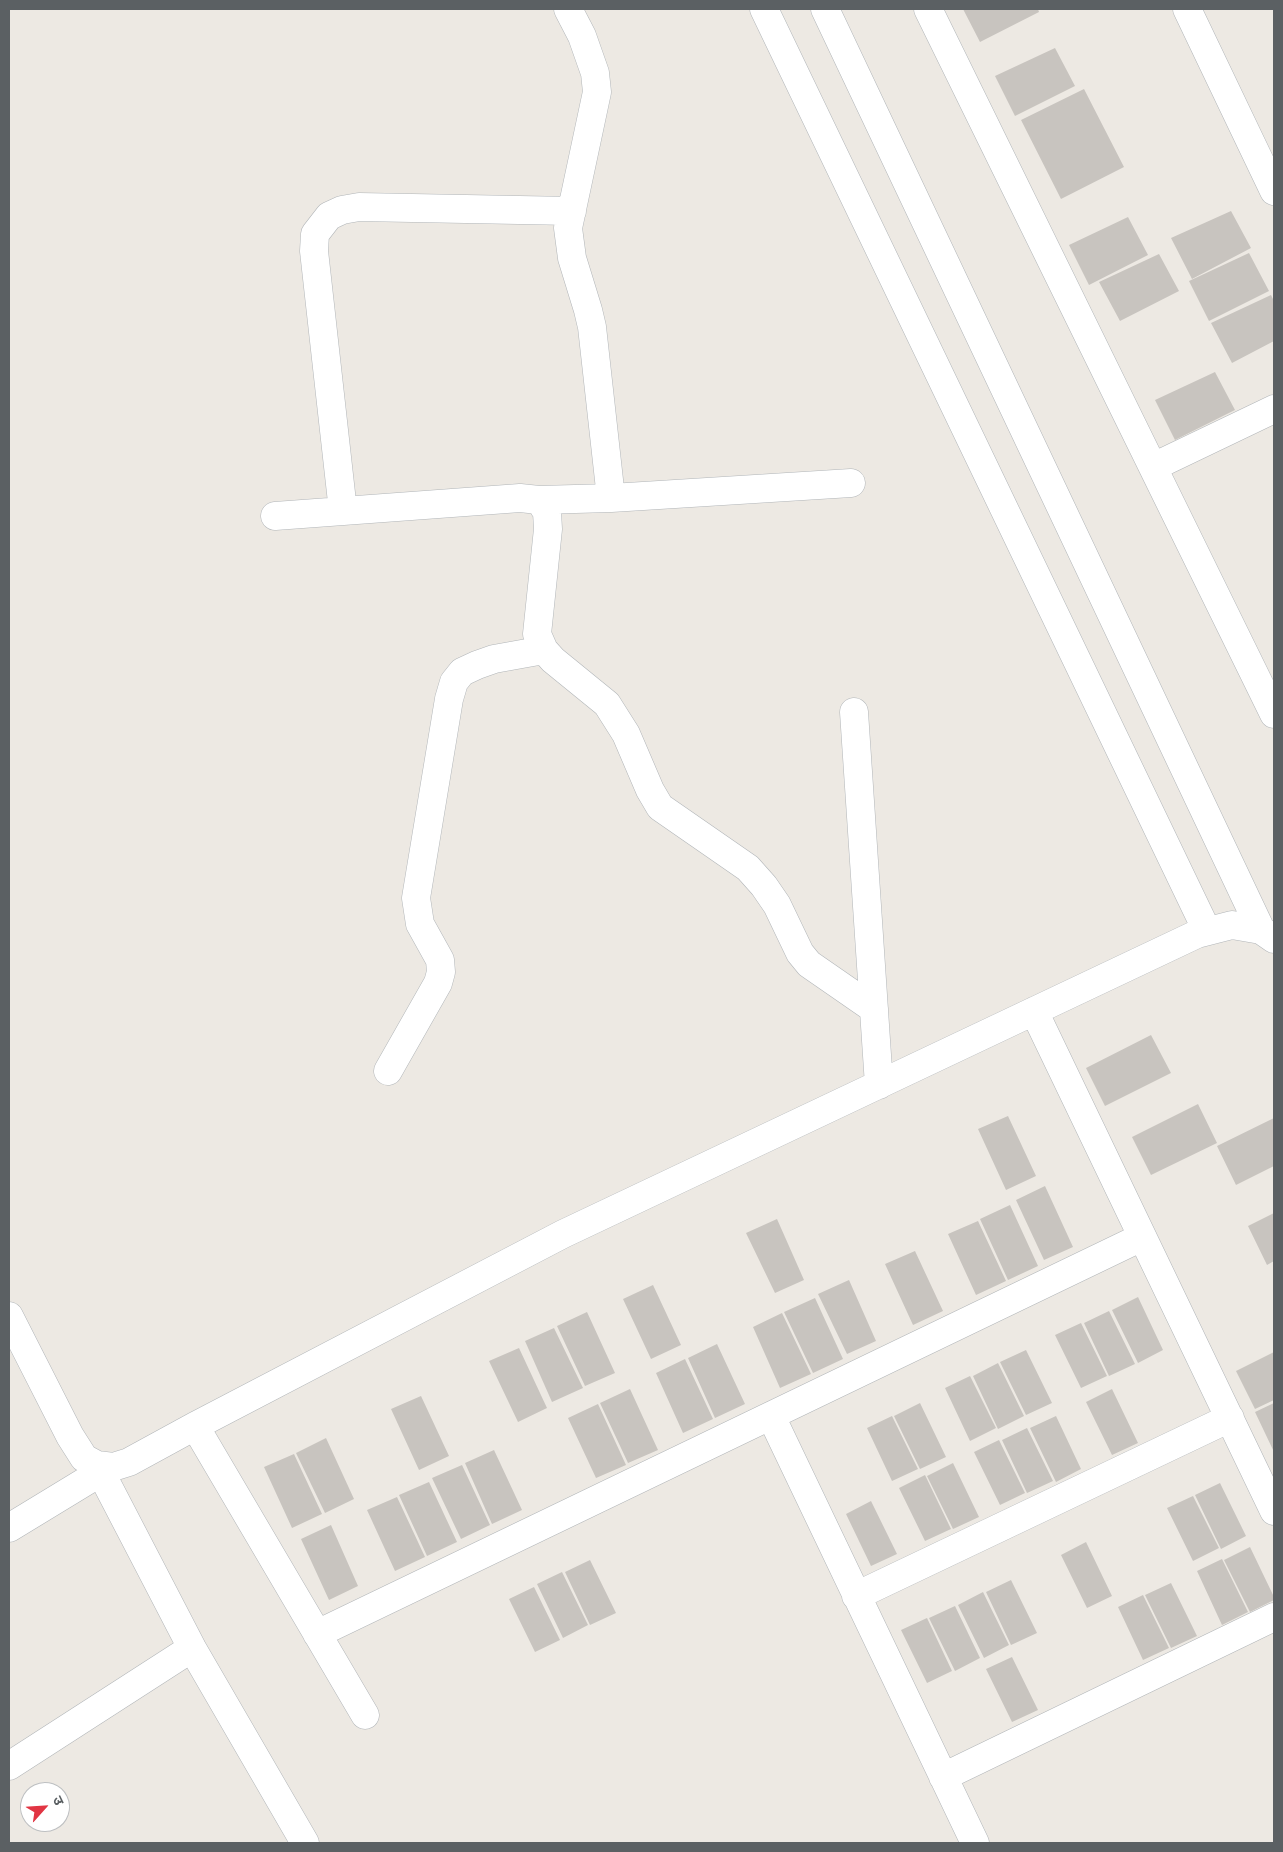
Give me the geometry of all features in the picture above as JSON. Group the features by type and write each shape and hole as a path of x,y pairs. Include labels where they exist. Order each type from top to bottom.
{"street":[{"path":"568,9 582,36 595,72 597,92 568,228 572,258 592,328 611,498"},
{"path":"764,9 1207,931"},
{"path":"825,9 1270,927"},
{"path":"928,9 1274,714"},
{"path":"1187,9 1274,189"},
{"path":"343,511 314,251 316,234 322,225 329,216 342,210 358,207 572,212"},
{"path":"1153,467 1274,409"},
{"path":"275,516 520,498 539,500 611,498 852,483"},
{"path":"539,500 547,512 548,529 537,634 544,650 607,704 626,734 650,790 660,807 748,868 777,905 800,953 809,964 874,1009"},
{"path":"388,1071 438,983 441,972 440,960 420,924 416,898 449,699 454,682 462,672 477,665 494,659 544,650"},
{"path":"854,712 879,1085"},
{"path":"9,1528 99,1469 129,1462 563,1234 1196,934 1232,924 1270,927"},
{"path":"1034,1011 1274,1511"},
{"path":"317,1634 1142,1237"},
{"path":"9,1316 20,1365 84,1458 99,1469 192,1648 305,1843"},
{"path":"770,1416 975,1843"},
{"path":"856,1596 1230,1418"},
{"path":"195,1426 365,1715"},
{"path":"943,1777 1274,1617"},
{"path":"9,1766 192,1648"}],"building":[{"path":"963,9 1038,9 1039,12 980,42"},
{"path":"1055,48 1075,86 1015,116 995,76"},
{"path":"1084,89 1124,167 1061,199 1021,120"},
{"path":"1231,211 1251,248 1192,279 1171,238"},
{"path":"1128,217 1148,255 1089,285 1069,245"},
{"path":"1249,253 1269,291 1209,321 1189,281"},
{"path":"1159,254 1179,291 1120,321 1099,282"},
{"path":"1271,295 1274,301 1274,341 1232,363 1211,323"},
{"path":"1215,372 1235,410 1175,440 1155,400"},
{"path":"1151,1035 1171,1073 1105,1106 1086,1068"},
{"path":"1198,1104 1217,1143 1151,1175 1132,1137"},
{"path":"1008,1116 1036,1176 1006,1190 978,1129"},
{"path":"1274,1118 1274,1166 1236,1185 1217,1146"},
{"path":"1045,1186 1073,1247 1044,1260 1016,1200"},
{"path":"1010,1205 1038,1266 1008,1280 980,1219"},
{"path":"1274,1213 1274,1261 1267,1265 1248,1226"},
{"path":"777,1219 804,1280 775,1293 746,1233"},
{"path":"978,1221 1006,1281 976,1295 948,1234"},
{"path":"915,1251 943,1311 913,1325 885,1264"},
{"path":"849,1280 876,1341 847,1354 818,1294"},
{"path":"653,1285 681,1345 651,1359 623,1299"},
{"path":"1138,1297 1163,1350 1138,1363 1112,1310"},
{"path":"815,1298 843,1359 813,1373 784,1312"},
{"path":"1109,1311 1135,1364 1109,1376 1084,1323"},
{"path":"587,1312 615,1373 585,1386 557,1326"},
{"path":"782,1313 811,1374 780,1388 753,1327"},
{"path":"1081,1323 1107,1376 1081,1388 1055,1335"},
{"path":"554,1328 583,1388 552,1402 525,1341"},
{"path":"717,1344 745,1404 715,1418 688,1358"},
{"path":"519,1348 547,1408 518,1422 489,1361"},
{"path":"1026,1350 1052,1403 1026,1415 1000,1362"},
{"path":"1274,1352 1274,1400 1255,1409 1236,1371"},
{"path":"685,1359 713,1419 683,1433 656,1373"},
{"path":"998,1363 1024,1416 998,1429 973,1376"},
{"path":"970,1376 996,1428 970,1441 945,1388"},
{"path":"630,1389 658,1450 628,1463 600,1403"},
{"path":"1112,1389 1138,1443 1112,1455 1086,1402"},
{"path":"421,1396 449,1456 419,1470 391,1409"},
{"path":"920,1403 946,1457 920,1469 894,1416"},
{"path":"1274,1403 1274,1452 1255,1412"},
{"path":"598,1404 626,1465 596,1478 568,1418"},
{"path":"892,1416 918,1469 892,1481 867,1428"},
{"path":"1056,1416 1081,1469 1056,1482 1030,1428"},
{"path":"1027,1428 1053,1481 1027,1493 1002,1440"},
{"path":"326,1438 354,1499 325,1513 296,1453"},
{"path":"999,1440 1025,1493 1000,1505 974,1452"},
{"path":"494,1450 522,1510 492,1524 465,1463"},
{"path":"294,1454 322,1514 292,1528 264,1467"},
{"path":"953,1463 979,1517 953,1529 927,1476"},
{"path":"462,1465 490,1525 461,1539 432,1478"},
{"path":"925,1475 951,1529 925,1541 899,1488"},
{"path":"429,1482 457,1542 427,1556 399,1495"},
{"path":"1220,1483 1246,1536 1221,1549 1195,1495"},
{"path":"1193,1496 1219,1548 1193,1561 1167,1508"},
{"path":"397,1497 425,1557 395,1571 367,1510"},
{"path":"871,1501 897,1554 871,1566 846,1514"},
{"path":"331,1525 358,1586 329,1600 301,1539"},
{"path":"1086,1542 1112,1596 1087,1608 1061,1555"},
{"path":"1250,1547 1274,1600 1250,1612 1224,1560"},
{"path":"1222,1559 1248,1612 1222,1625 1197,1571"},
{"path":"590,1560 616,1613 590,1625 565,1572"},
{"path":"562,1572 588,1625 563,1638 537,1584"},
{"path":"1011,1580 1037,1633 1011,1645 986,1592"},
{"path":"1171,1583 1197,1636 1171,1648 1145,1595"},
{"path":"534,1587 560,1640 535,1652 509,1599"},
{"path":"983,1592 1009,1645 984,1658 958,1605"},
{"path":"1143,1595 1169,1648 1143,1660 1118,1607"},
{"path":"955,1606 980,1658 955,1671 929,1618"},
{"path":"927,1618 952,1671 927,1683 901,1630"},
{"path":"1012,1657 1038,1710 1012,1722 986,1669"}]}
